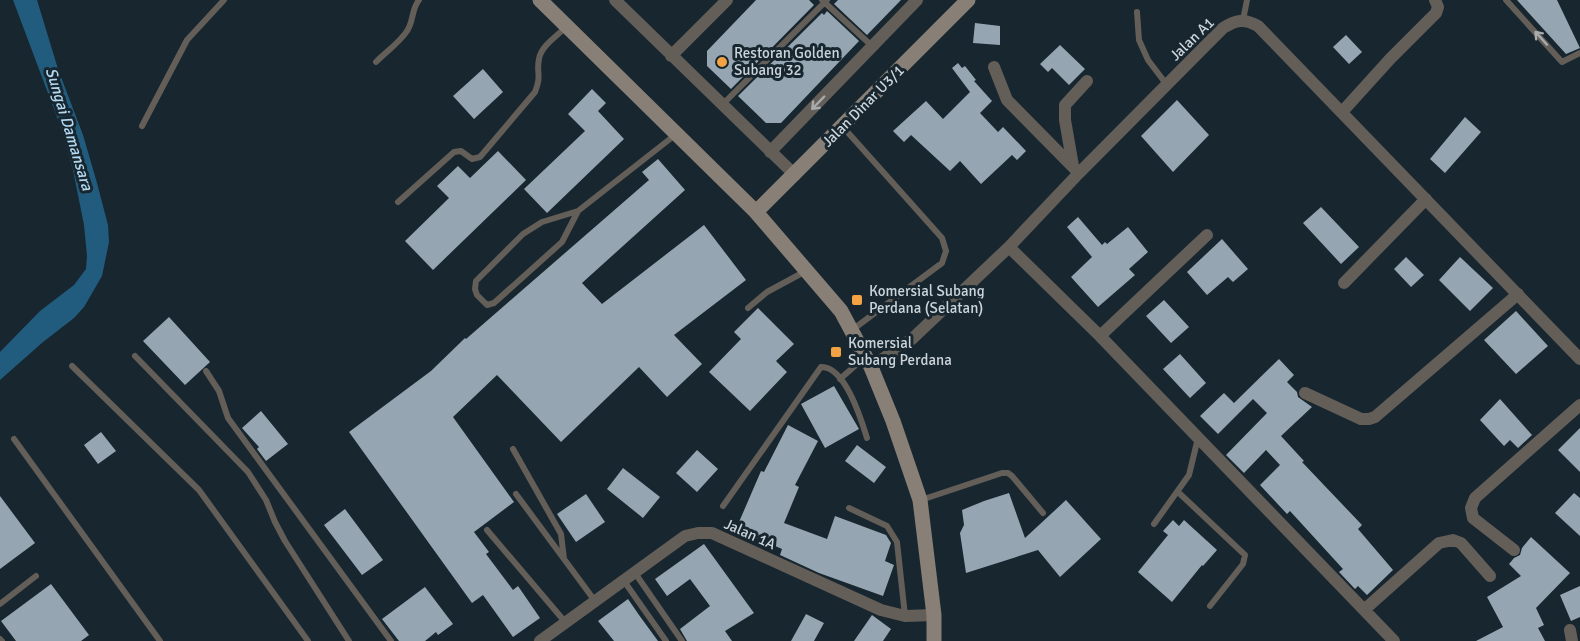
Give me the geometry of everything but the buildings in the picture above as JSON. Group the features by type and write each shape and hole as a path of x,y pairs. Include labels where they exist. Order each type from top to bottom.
{"street":[{"path":"540,0 756,212 841,311 868,362 893,421 920,500 934,615 934,641"},
{"path":"615,0 795,175"},
{"path":"671,56 727,0"},
{"path":"770,152 917,0"},
{"name":"Jalan Dinar U3/1","path":"756,212 968,0"},
{"path":"1342,112 1436,13 1438,7 1435,0"},
{"path":"1243,20 1258,26 1579,355"},
{"name":"Jalan A1","path":"868,362 912,339 1009,247 1076,170 1167,85 1223,28 1243,20"},
{"path":"994,67 1007,100 1076,170"},
{"path":"1076,170 1065,120 1065,105 1087,81"},
{"path":"1344,283 1426,199"},
{"path":"1101,336 1207,235"},
{"path":"1009,247 1101,336 1393,641"},
{"path":"1305,393 1361,419 1374,417 1518,294"},
{"path":"1514,550 1473,518 1472,508 1475,498 1580,405"},
{"name":"Jalan 1A","path":"540,641 685,536 698,533 712,533 881,610 905,616 934,615"},
{"path":"1364,610 1439,543 1453,540 1461,543 1490,576"}],"lane":[{"path":"142,126 187,40 224,0"},
{"path":"376,62 407,32 411,24 412,11 419,0"},
{"path":"1243,20 1247,0"},
{"path":"1506,0 1562,62 1580,54"},
{"path":"722,106 824,1 873,46"},
{"path":"1137,12 1139,40 1148,60 1167,85"},
{"path":"398,202 454,152 461,151 472,159 480,157 536,92 540,80 538,61 541,51 566,26"},
{"path":"843,126 942,238 946,251 942,263 851,330"},
{"path":"578,211 562,242 494,303 488,306 484,304 475,289 476,281 523,234 542,222 578,211 676,134"},
{"path":"748,308 767,292 808,270"},
{"path":"135,356 248,472 266,500 285,541 349,641"},
{"path":"840,379 868,362"},
{"path":"72,366 199,490 308,641"},
{"path":"723,506 818,369 825,366 840,379 856,405 867,438"},
{"path":"206,371 219,391 228,418 391,641"},
{"path":"1154,524 1189,475 1198,437"},
{"path":"14,439 160,641"},
{"path":"513,449 561,534 564,559"},
{"path":"920,500 1008,473 1043,513"},
{"path":"1178,492 1245,555 1243,564 1210,606"},
{"path":"516,494 596,601"},
{"path":"849,508 887,526 897,542 905,616"},
{"path":"487,530 566,623"},
{"path":"635,573 682,641"},
{"path":"0,604 36,576"},
{"path":"624,581 666,641"}],"water":[{"name":"Sungai Damansara","path":"13,0 37,0 58,69 83,135 108,225 109,242 102,276 84,307 0,380 0,352 40,311 74,285 86,269 87,256 84,225 73,170 60,125"}],"place":[{"name":"Restoran Golden Subang 32","path":"722,62"},
{"name":"Komersial Subang Perdana (Selatan)","path":"857,300"},
{"name":"Komersial Subang Perdana","path":"836,352"}]}
